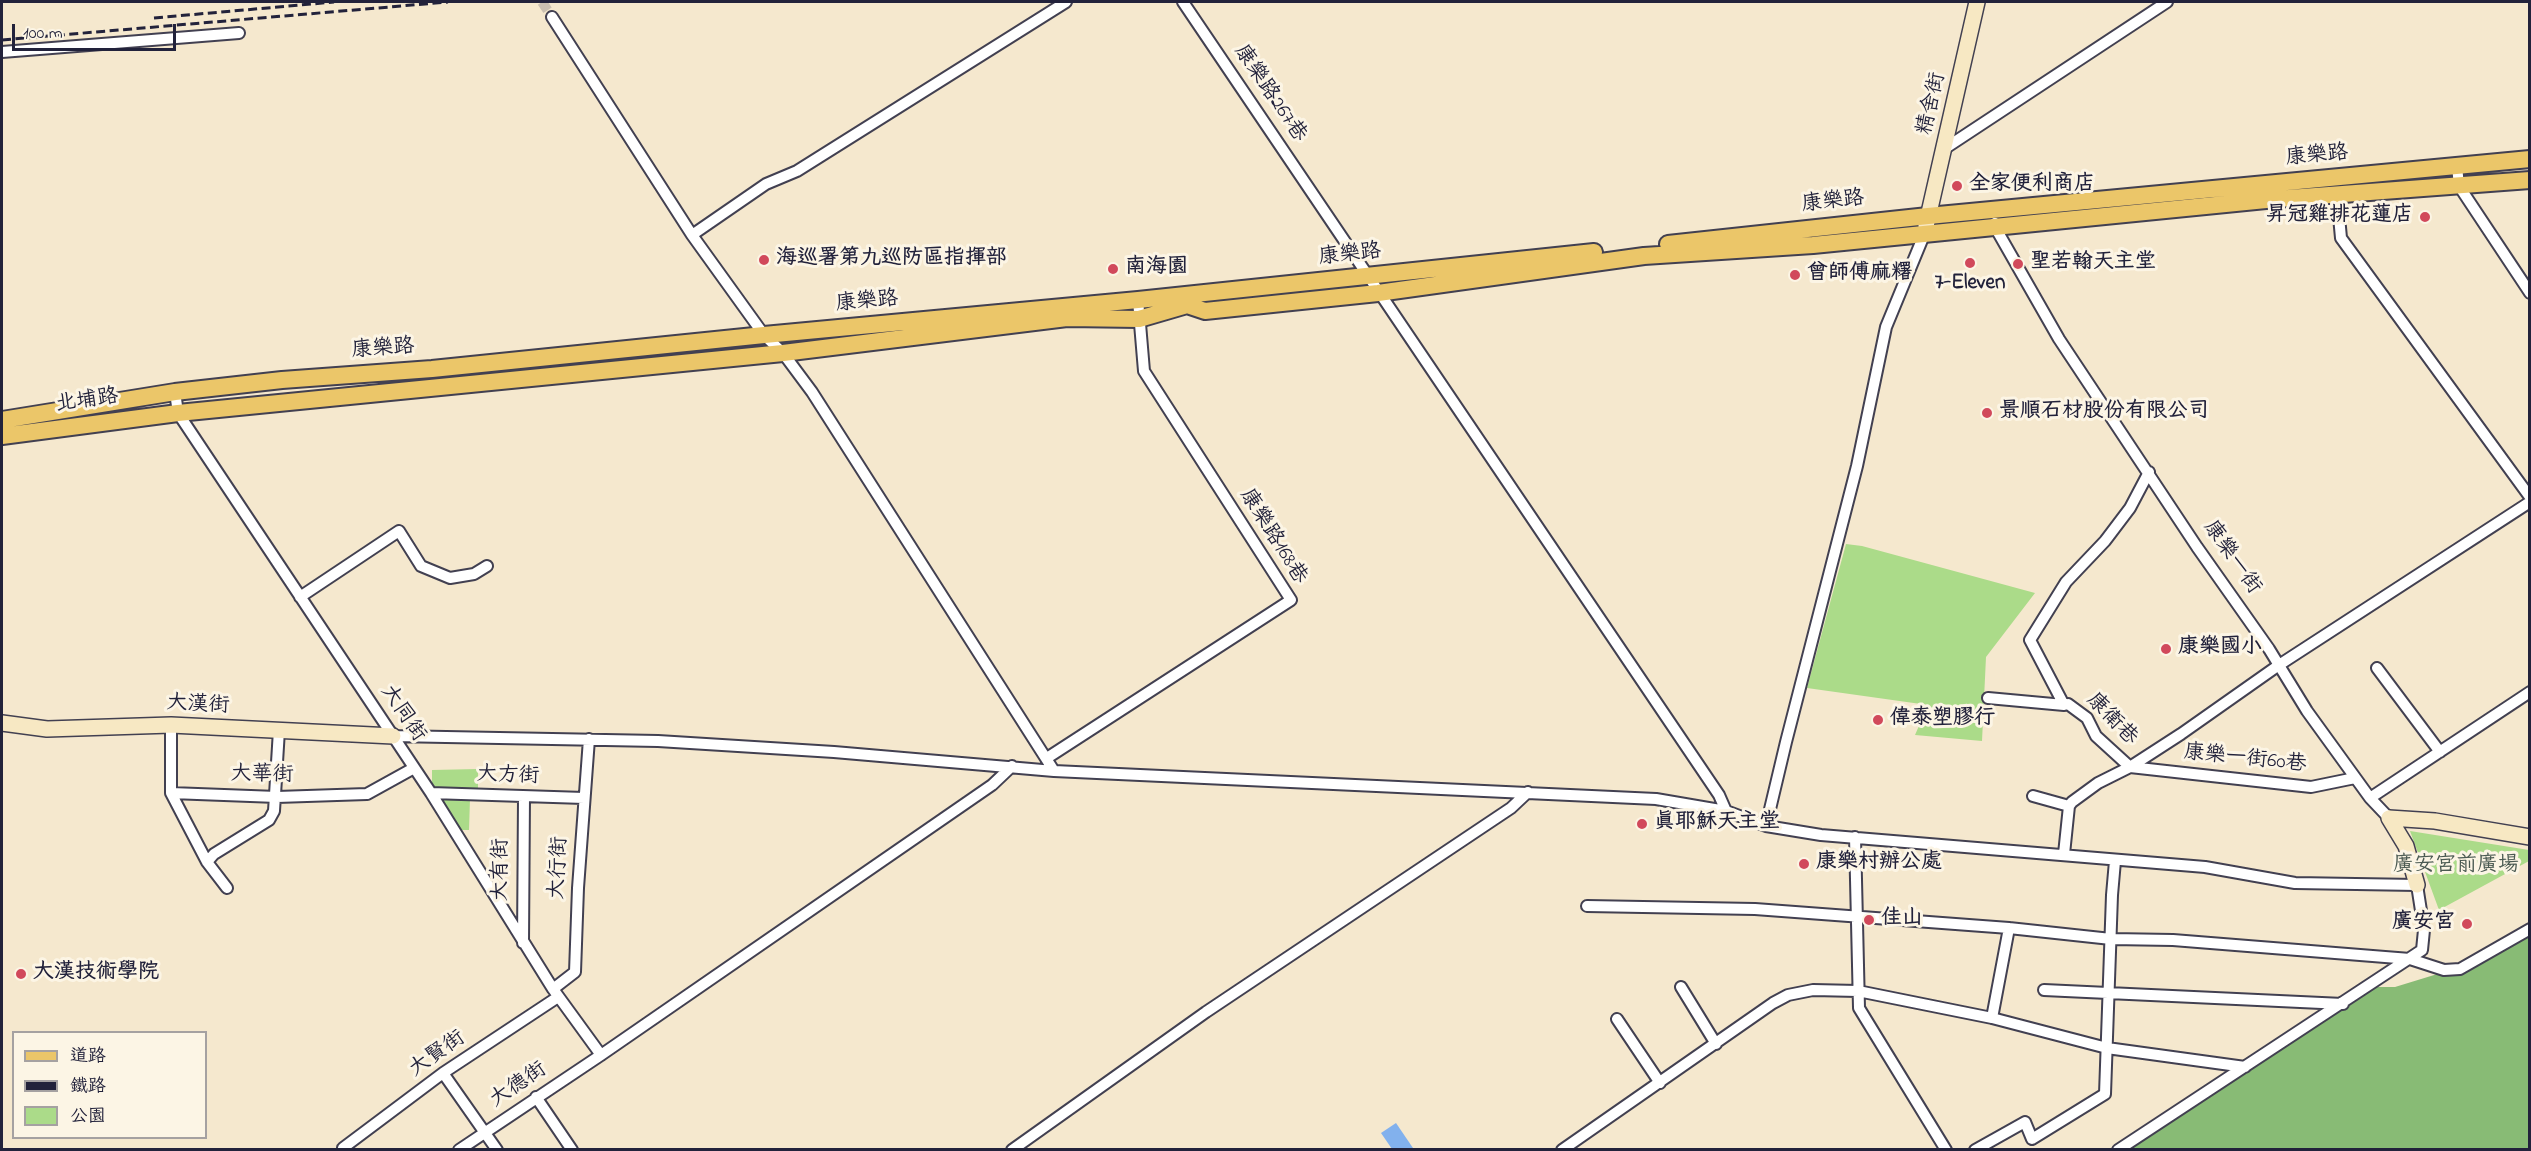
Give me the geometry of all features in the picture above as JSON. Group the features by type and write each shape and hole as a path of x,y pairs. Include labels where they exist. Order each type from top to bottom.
{"main road":[{"name":"康樂路","path":"178,413 783,353 1067,318 1139,319 1187,305 1205,311 1378,293 1644,256 1924,235 1995,219 2529,159"},
{"name":"康樂路","path":"175,392 1368,277 1928,216 1995,219 2529,180"},
{"path":"432,369 435,388"},
{"name":"北埔路","path":"2,420 175,392"},
{"name":"北埔路","path":"2,436 178,413"}],"street":[{"path":"692,235 766,184 797,171 1066,2"},
{"name":"康樂路267巷","path":"1183,2 1713,785 1726,811"},
{"name":"精舍街","path":"1924,235 1977,2"},
{"path":"1944,149 2167,2"},
{"path":"552,17 692,235 764,335 783,353 812,392 1054,771"},
{"path":"2,52 239,33"},
{"path":"2457,166 2459,186 2529,293"},
{"path":"2337,195 2341,238 2529,497"},
{"name":"康樂一街","path":"1995,219 2059,339 2197,547 2279,665 2307,711 2370,798 2389,818 2406,846 2417,885 2424,930 2422,950 2410,959"},
{"path":"1766,826 1854,478 1886,327 1924,235"},
{"name":"康樂路168巷","path":"1047,758 1291,600 1144,371 1138,300"},
{"name":"大同街","path":"175,392 178,413 431,793 555,993 601,1055"},
{"name":"康衛巷","path":"2130,767 2096,735 2087,718 2068,705 2064,705 2030,640 2066,582 2110,535 2130,508 2149,472"},
{"path":"2064,854 2069,806 2098,783 2130,767 2279,665 2529,502"},
{"path":"300,597 399,531 422,566 450,578 474,574 487,566"},
{"path":"2378,668 2440,752"},
{"path":"2370,798 2529,692"},
{"path":"1988,698 2064,705"},
{"name":"大漢街","path":"2,723 47,729 171,724 393,736"},
{"path":"171,724 171,793 207,862 227,888"},
{"path":"207,862 214,854 269,820 274,812 277,797 279,730"},
{"path":"393,736 589,739 823,752 1054,771 1528,792 1656,800 1726,811 1766,826 1855,837 2205,867 2295,883 2417,885"},
{"name":"大行街","path":"555,993 575,972 589,739"},
{"name":"大德街","path":"459,1149 601,1055 992,784 1012,766"},
{"name":"康樂一街60巷","path":"2130,767 2311,787 2355,778"},
{"name":"大華街","path":"171,793 277,797 367,794 414,768"},
{"path":"1012,1149 1061,1117 1206,1011 1502,814 1528,792"},
{"name":"大方街","path":"431,793 584,798"},
{"path":"2033,796 2069,806"},
{"name":"大有街","path":"523,943 524,797"},
{"path":"2389,818 2435,821 2529,837"},
{"path":"1855,837 1859,1008 1946,1149"},
{"path":"1975,1149 2025,1122 2032,1139 2105,1094 2115,861"},
{"path":"1587,906 1755,909 2009,928 2111,939 2173,940 2410,959 2444,970 2460,969 2529,929"},
{"path":"1992,1018 2009,928"},
{"path":"2118,1149 2410,959"},
{"path":"1681,987 1716,1044"},
{"path":"1562,1149 1760,1012 1788,995 1813,990 1858,992 1992,1018 2108,1048 2245,1067"},
{"path":"2044,990 2344,1004"},
{"name":"大賢街","path":"343,1148 555,993"},
{"path":"1617,1019 1660,1083"},
{"path":"443,1073 497,1149"},
{"path":"536,1097 572,1149"}],"green space":[{"path":"1846,544 1862,546 2035,593 1986,657 1982,741 1915,735 1928,705 1807,688"},
{"path":"478,769 478,788 432,789 432,770"},
{"path":"439,798 470,799 469,830 458,830"},
{"name":"廣安宮前廣場","path":"2410,831 2529,850 2529,861 2439,910"},
{"path":"2529,924 2529,1149 2122,1150 2371,987 2395,987 2457,968"}],"water":[{"path":"1396,1123 1413,1148 1392,1149 1381,1133"}],"tunnel":[{"path":"542,2 552,17"}],"railway":[{"path":"154,18 334,2"},
{"path":"2,40 448,2"}],"place":[{"name":"全家便利商店","path":"1957,186"},
{"name":"昇冠雞排花蓮店","path":"2425,217"},
{"name":"海巡署第九巡防區指揮部","path":"764,260"},
{"name":"7-Eleven","path":"1970,263"},
{"name":"聖若翰天主堂","path":"2018,264"},
{"name":"南海園","path":"1113,269"},
{"name":"曾師傅麻糬","path":"1795,275"},
{"name":"景順石材股份有限公司","path":"1987,413"},
{"name":"康樂國小","path":"2166,649"},
{"name":"偉泰塑膠行","path":"1878,720"},
{"name":"真耶穌天主堂","path":"1642,824"},
{"name":"康樂村辦公處","path":"1804,864"},
{"name":"佳山","path":"1869,920"},
{"name":"廣安宮","path":"2467,924"},
{"name":"大漢技術學院","path":"21,974"}]}
